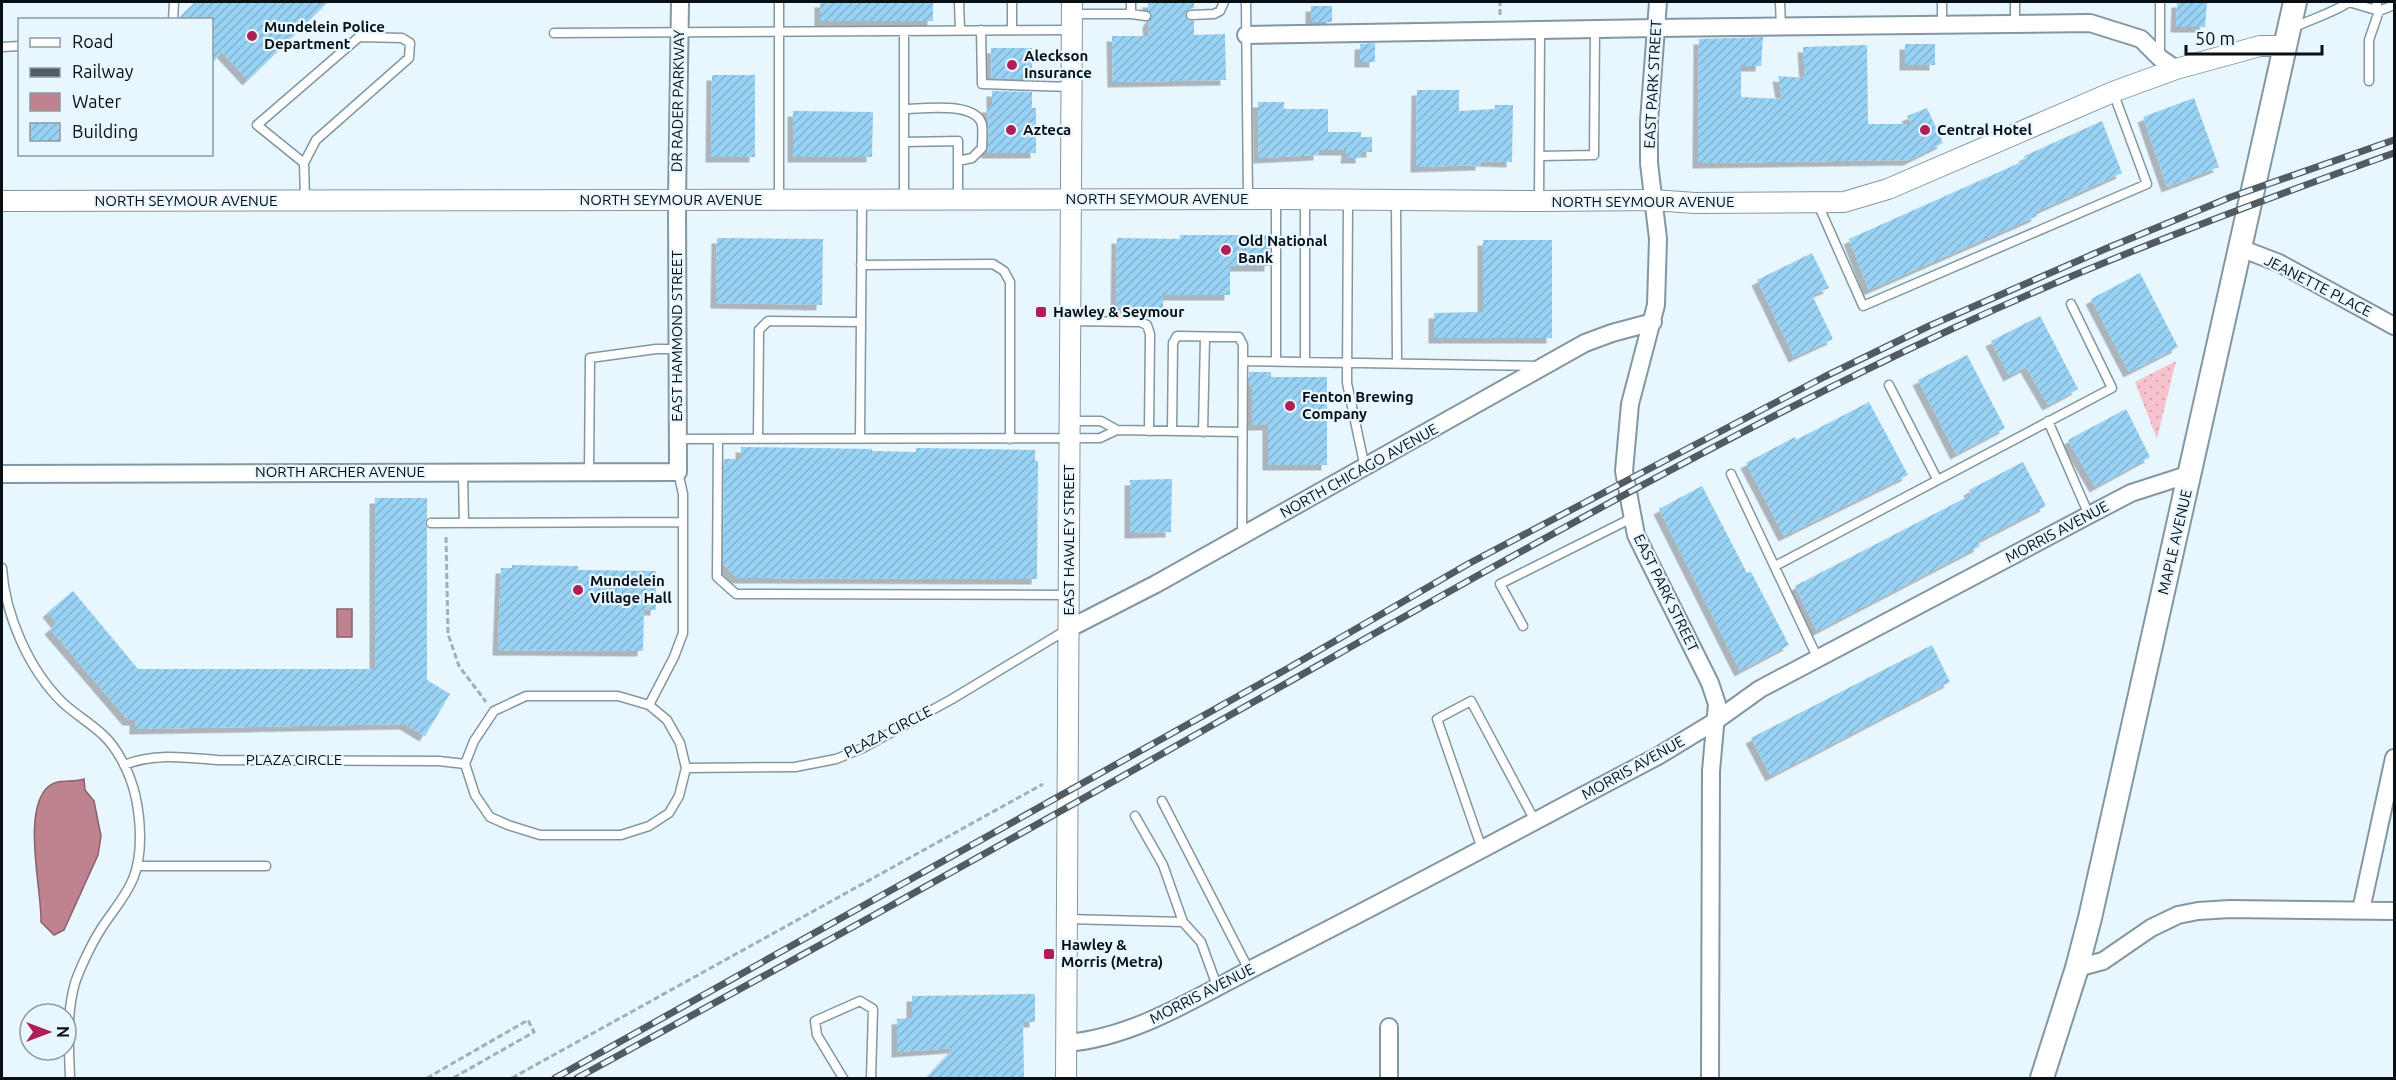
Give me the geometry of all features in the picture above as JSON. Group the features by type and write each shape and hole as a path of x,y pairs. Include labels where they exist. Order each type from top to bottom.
{"main road":[{"name":"MAPLE AVENUE","path":"2042,1078 2077,968 2295,2"}],"street":[{"name":"DR RADER PARKWAY","path":"677,200 680,2"},
{"name":"EAST PARK STREET","path":"1658,2 1649,121 1649,163 1658,239 1656,306 1630,404 1624,471 1635,536 1710,683 1717,704 1711,771 1710,1078"},
{"name":"EAST HAWLEY STREET","path":"1066,1078 1072,15"},
{"path":"1246,35 2090,23 2141,39 2160,58 2176,69"},
{"name":"NORTH SEYMOUR AVENUE","path":"2,201 1276,199 1844,202 1888,189 2113,92 2176,69 2286,38"},
{"name":"EAST HAMMOND STREET","path":"677,200 678,472"},
{"name":"JEANETTE PLACE","path":"2240,248 2279,263 2394,326"},
{"name":"NORTH CHICAGO AVENUE","path":"1068,629 1156,584 1585,343 1611,333 1653,322"},
{"name":"NORTH ARCHER AVENUE","path":"2,474 678,472"},
{"name":"MORRIS AVENUE","path":"1066,1043 1110,1036 1139,1025 1249,970 1658,756 1714,722 1760,690 2089,515 2131,493 2190,474"},
{"path":"2361,910 2394,758"},
{"path":"2077,968 2103,961 2151,928 2178,915 2198,911 2230,909 2394,911"},
{"path":"1389,1027 1389,1078"}],"lane":[{"path":"173,18 174,2"},
{"path":"779,2 779,200"},
{"path":"959,2 960,30"},
{"path":"1012,2 1012,30"},
{"path":"1131,2 1131,14"},
{"path":"1191,15 1214,14 1220,10 1224,2"},
{"path":"1246,2 1248,199"},
{"path":"1780,2 1781,27"},
{"path":"1942,2 1942,25"},
{"path":"2015,2 2015,24"},
{"path":"2160,2 2160,58"},
{"path":"2286,38 2322,14 2338,9 2349,2 2377,6 2394,5"},
{"path":"2369,81 2369,40 2377,6"},
{"path":"554,33 1012,30 1072,15 1146,16"},
{"path":"804,21 804,32"},
{"path":"1540,156 1594,155 1594,29"},
{"path":"981,30 982,84 1071,87"},
{"path":"1539,201 1540,30"},
{"path":"904,31 904,200"},
{"path":"304,163 258,125 359,37 402,38 410,43 409,58 316,140 304,163 304,201"},
{"path":"2,46 18,46"},
{"path":"1817,202 1863,306 2147,184 2113,92"},
{"path":"904,109 965,109 975,113 982,123 982,148 972,158 958,161"},
{"path":"904,142 958,141 958,200"},
{"path":"1276,199 1276,361"},
{"path":"860,439 862,200"},
{"path":"1305,200 1305,362"},
{"path":"1396,200 1397,363"},
{"path":"1348,201 1347,383 1365,468"},
{"path":"861,265 993,264 1004,271 1010,282 1010,439"},
{"path":"1775,566 2112,388 2071,304"},
{"path":"758,439 759,330 768,321 861,322"},
{"path":"1070,321 1140,322 1147,325 1150,334 1149,431"},
{"path":"1172,431 1173,343 1177,336 1239,337 1243,345 1242,535"},
{"path":"1203,432 1205,337"},
{"path":"589,472 590,358 656,349 678,349"},
{"path":"1243,360 1546,366"},
{"path":"1889,385 1937,479"},
{"path":"677,439 1010,439 1070,430 1101,421 1117,430"},
{"path":"2048,421 2089,515"},
{"path":"1070,430 1100,438 1117,430 1242,432"},
{"path":"718,439 717,577 736,594 1068,595"},
{"path":"649,705 674,657 682,633 683,494 678,472"},
{"path":"463,473 464,523"},
{"path":"1731,474 1818,659"},
{"path":"1522,626 1500,584 1632,518"},
{"path":"430,523 683,522"},
{"path":"2,568 3,589 14,627 35,666 62,702 105,736 124,765 135,794 140,837 137,866 117,908 99,931 75,983 69,1025 70,1078"},
{"name":"PLAZA CIRCLE","path":"686,768 795,767 836,759 862,748 952,699 1068,629"},
{"path":"526,696 618,696 649,705 667,720 680,743 686,768 679,796 669,813 649,826 621,835 540,835 490,817 475,795 465,764 474,741 494,711 526,696"},
{"path":"1482,849 1437,719 1471,701 1535,821"},
{"name":"PLAZA CIRCLE","path":"124,765 141,758 186,757 216,760 439,761 465,764"},
{"path":"1162,801 1249,970"},
{"path":"1135,816 1163,865 1183,922 1201,942 1217,986"},
{"path":"137,866 266,866"},
{"path":"1067,920 1183,922"},
{"path":"843,1078 817,1035 816,1020 860,1001 873,1009 871,1078"}],"path":[{"path":"446,532 448,634 452,650 459,666 494,711"},
{"path":"512,1078 1043,784"},
{"path":"427,1078 528,1020 534,1032 453,1078"}],"shaded area":[{"path":"2176,361 2157,439 2135,382"}],"water":[{"path":"337,609 352,609 352,637 337,637"},
{"path":"84,779 85,790 94,801 101,836 98,855 64,930 54,935 41,922 34,831 36,812 41,797 49,786 57,782"}],"building":[{"name":"Mundelein Police Department","path":"195,2 328,2 248,80 222,52 213,62 213,18 180,17"},
{"path":"820,2 933,2 933,21 820,21"},
{"path":"1148,2 1194,2 1194,8 1187,10 1185,15 1188,20 1194,21 1194,35 1225,34 1226,80 1113,82 1112,36 1149,36 1148,22 1152,16 1148,10"},
{"path":"2177,2 2207,2 2205,27 2176,27"},
{"path":"1311,6 1332,6 1332,22 1311,22"},
{"path":"1763,37 1761,66 1741,66 1741,97 1782,99 1778,76 1805,78 1803,47 1867,45 1868,124 1911,124 1907,116 1927,108 1943,143 1909,160 1698,163 1699,39"},
{"path":"1375,43 1375,62 1360,62 1360,44"},
{"path":"1905,44 1935,44 1935,65 1905,65"},
{"name":"Aleckson Insurance","path":"991,48 1032,48 1032,79 992,78"},
{"path":"712,75 755,75 755,157 711,157"},
{"path":"1417,90 1459,90 1459,111 1495,109 1495,105 1513,105 1512,162 1481,161 1481,165 1416,167"},
{"name":"Azteca","path":"992,91 1032,92 1032,108 1036,108 1036,153 987,153 989,134 987,107 992,107"},
{"path":"2194,98 2219,167 2167,187 2143,117"},
{"path":"1258,102 1284,102 1284,109 1328,109 1328,132 1361,132 1361,137 1372,137 1372,152 1361,152 1361,158 1346,158 1347,150 1319,150 1319,155 1259,158"},
{"path":"793,111 873,112 872,157 793,157"},
{"path":"2102,121 2122,173 2035,212 2037,216 1869,290 1849,239 2026,160 2024,156"},
{"path":"1180,235 1270,235 1270,266 1230,266 1230,295 1163,295 1163,309 1116,307 1117,238 1180,239"},
{"path":"717,238 823,239 822,305 716,303"},
{"path":"1483,240 1552,240 1552,338 1434,338 1434,313 1483,312"},
{"path":"1812,253 1829,288 1812,295 1833,339 1794,357 1757,280"},
{"path":"2140,273 2178,347 2129,372 2091,299"},
{"path":"2040,316 2078,389 2048,405 2026,367 2009,376 1991,341"},
{"path":"1967,355 2005,428 1956,454 1918,380"},
{"name":"Fenton Brewing Company","path":"1249,372 1271,372 1271,377 1327,377 1327,465 1268,465 1268,425 1252,425 1252,386 1249,386"},
{"path":"1869,402 1908,475 1784,536 1746,463"},
{"path":"2126,409 2150,457 2095,487 2068,440"},
{"path":"741,447 916,452 916,448 1035,450 1035,461 1038,461 1037,579 737,578 723,564 724,459 741,459"},
{"path":"2023,462 2046,506 1978,541 1980,546 1817,631 1795,586 1971,495 1969,490"},
{"path":"1172,479 1171,532 1130,533 1130,480"},
{"path":"1702,486 1747,573 1751,572 1789,645 1740,671 1659,509"},
{"path":"375,498 427,498 425,522 427,528 427,680 450,694 425,736 405,724 135,729 135,720 128,720 50,629 57,623 48,612 73,591 138,669 375,669"},
{"name":"Mundelein Village Hall","path":"512,565 578,566 578,570 656,571 656,610 644,610 643,651 498,650 501,568 512,568"},
{"path":"1932,645 1950,682 1771,776 1751,738"},
{"path":"1035,994 1035,1022 1023,1022 1024,1078 926,1078 954,1048 897,1052 897,1019 912,1018 912,996"}],"railway":[{"path":"555,1078 1285,670 1468,564 1824,377 1929,326 2105,249 2231,197 2394,140"},
{"path":"577,1078 987,852 1590,513 1772,417 1956,327 2064,279 2228,214 2394,153"}],"place":[{"name":"Mundelein Police Department","path":"252,36"},
{"name":"Aleckson Insurance","path":"1012,65"},
{"name":"Azteca","path":"1011,130"},
{"name":"Central Hotel","path":"1925,130"},
{"name":"Old National Bank","path":"1226,250"},
{"name":"Hawley & Seymour","path":"1041,312"},
{"name":"Fenton Brewing Company","path":"1290,406"},
{"name":"Mundelein Village Hall","path":"578,590"},
{"name":"Hawley & Morris (Metra)","path":"1049,954"}]}
